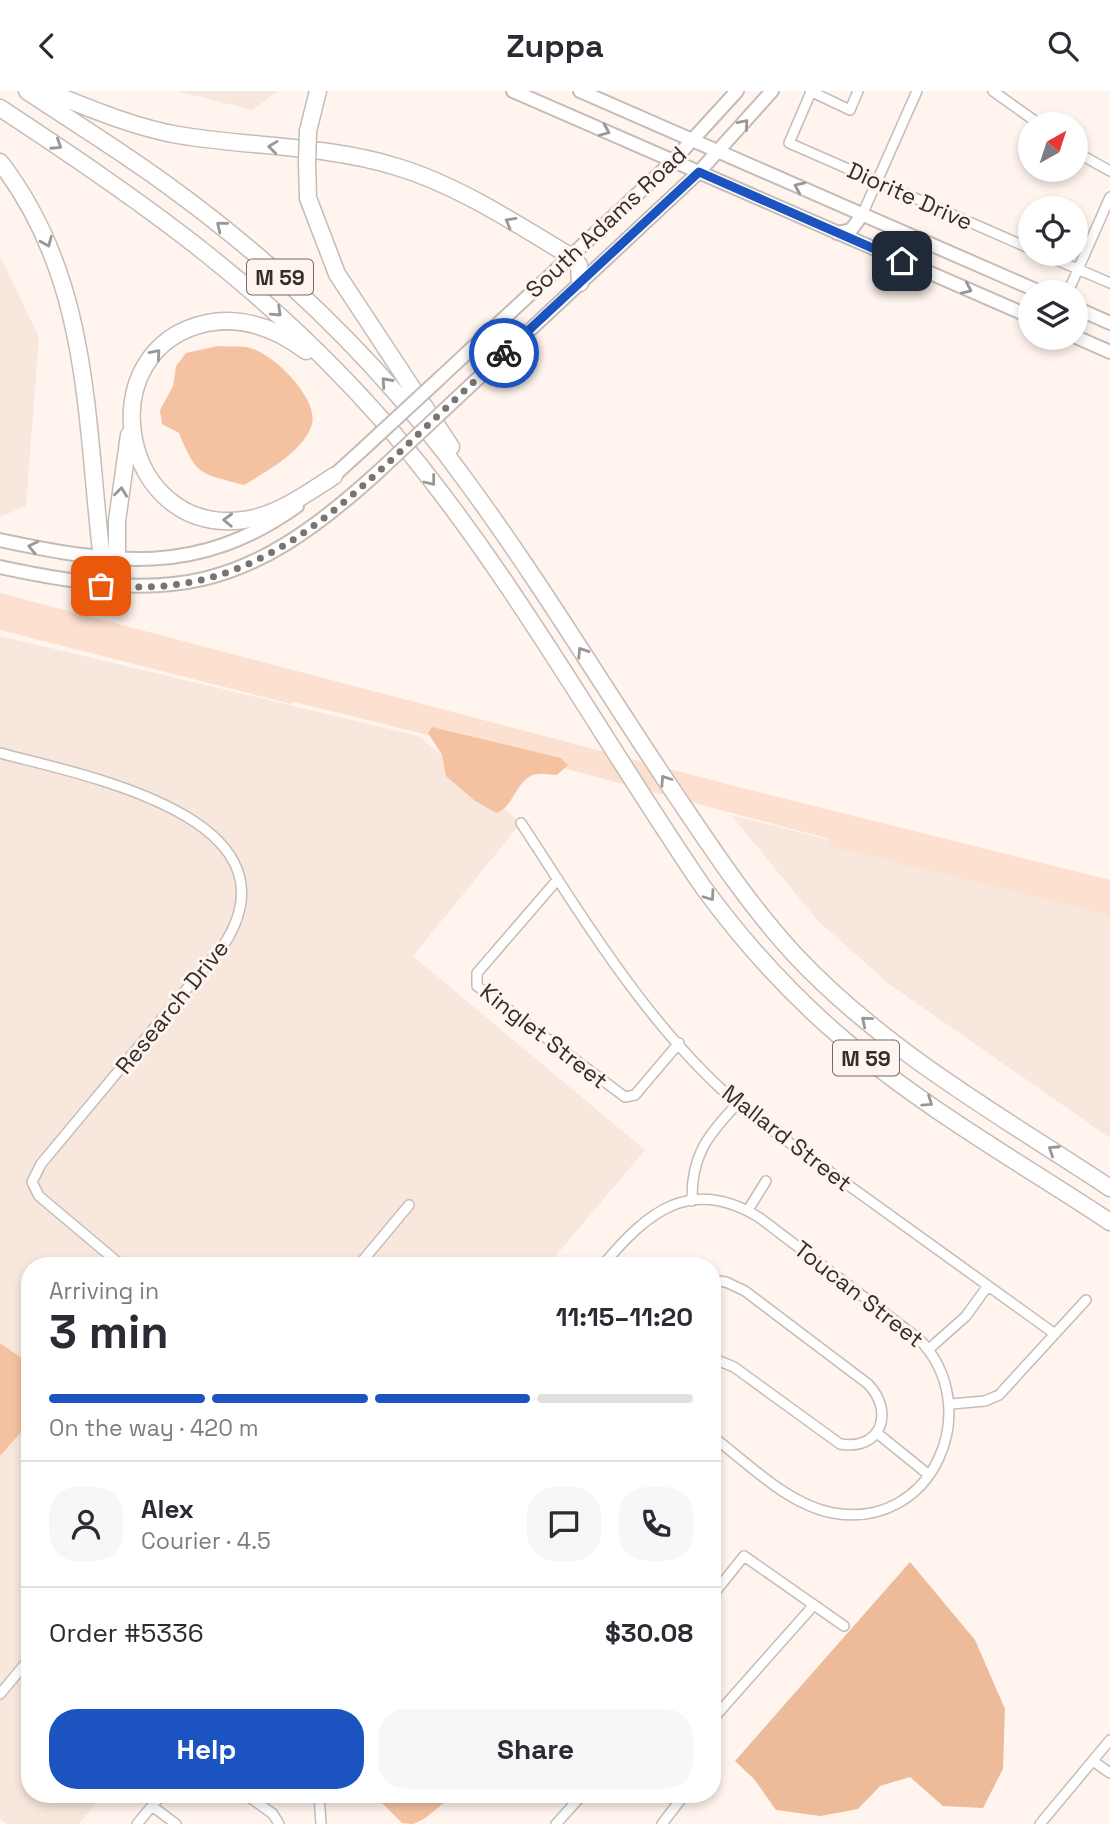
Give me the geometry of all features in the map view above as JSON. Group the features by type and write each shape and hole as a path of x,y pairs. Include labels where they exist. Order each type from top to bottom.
{"highway":[{"name":"M 59","path":"27,91 170,187 288,284 396,393 489,512 645,749 755,909 800,960 841,999 918,1061 1110,1188"},
{"path":"46,91 114,117 176,135 393,165 463,195 570,256 581,271 580,283"},
{"path":"318,91 308,131 307,163 311,207 337,274 432,415 489,512"},
{"name":"M 59","path":"0,108 145,205 207,252 269,304 356,391 409,453 467,528 724,915 769,968 811,1011 887,1074 1110,1222"},
{"path":"0,162 42,229 61,273 74,321 109,560 109,586"},
{"path":"109,560 138,381 161,348 192,328 220,321 251,323 280,334 356,391"},
{"path":"131,422 137,455 152,482 182,508 209,519 236,520 266,514 292,503 334,476"}],"main road":[{"path":"513,91 1018,311"},
{"path":"580,91 1018,282"},
{"name":"South Adams Road","path":"0,540 109,560 171,558 224,545 273,523 334,476 440,378 673,161 737,91"},
{"name":"South Adams Road","path":"0,567 109,586 187,583 252,563 312,529 378,472 699,172 772,91"},
{"path":"836,233 851,230 862,215"},
{"path":"902,261 905,246 922,240"},
{"path":"1088,313 1110,323"},
{"path":"1088,342 1110,352"}],"street":[{"path":"810,91 850,110 859,91"},
{"name":"Diorite Drive","path":"810,91 789,143 1018,243"},
{"path":"862,215 917,91"},
{"path":"993,91 1022,112"},
{"path":"1088,159 1110,171"},
{"path":"1073,280 1110,197"},
{"path":"1071,266 1110,283"},
{"name":"Research Drive","path":"0,753 113,783 165,805 199,825 221,843 234,864 239,881 238,915 225,943 35,1173 32,1182 39,1196 111,1257"},
{"name":"Mallard Street","path":"521,823 610,958 679,1043 737,1104 986,1287 1055,1334"},
{"name":"Kinglet Street","path":"558,879 477,973 477,986 625,1097 635,1095 679,1043"},
{"path":"692,1201 693,1170 697,1159 713,1130 737,1104"},
{"path":"748,1210 766,1181"},
{"name":"Toucan Street","path":"610,1257 645,1219 671,1205 692,1201 719,1201 748,1210 899,1322 929,1349 944,1376 951,1404 944,1449 929,1475 906,1497 886,1508 866,1512 835,1513 797,1499 721,1443"},
{"path":"366,1257 409,1205"},
{"path":"721,1281 745,1291 868,1384 883,1407 877,1433 860,1443 840,1444 734,1367 721,1362"},
{"path":"929,1349 966,1316 986,1287"},
{"path":"951,1404 985,1401 999,1395 1086,1300"},
{"path":"877,1433 929,1475"},
{"path":"721,1585 744,1556 844,1626"},
{"path":"721,1710 813,1606"},
{"path":"0,1694 21,1669"},
{"path":"1040,1824 1110,1740"},
{"path":"1093,1761 1110,1773"},
{"path":"136,1824 154,1803"},
{"path":"258,1803 273,1814 279,1824"},
{"path":"320,1803 321,1824"},
{"path":"556,1824 575,1803"},
{"path":"662,1824 678,1803"},
{"path":"152,1806 176,1824"}],"shaded area":[{"path":"177,91 278,91 252,110"},
{"path":"0,256 39,337 26,506 0,517"},
{"path":"218,346 245,347 267,356 290,376 308,401 312,413 312,424 302,443 284,459 244,485 202,471 191,458 179,433 162,424 160,410 173,386 176,366 186,353"},
{"path":"0,593 738,787 1110,880 1110,916 829,846 830,839 578,772 294,702 291,704 0,630"},
{"path":"0,636 419,736 521,823 413,956 645,1150 555,1257 21,1257 21,1803 96,1803 79,1824 7,1824 0,1819"},
{"path":"432,727 561,758 568,765 557,775 541,774 525,780 508,805 496,813 474,800 446,776 442,755 428,733"},
{"path":"731,815 830,840 829,846 1110,916 1110,1138 889,984 818,921"},
{"path":"0,1343 21,1358 21,1432 0,1456"},
{"path":"910,1562 975,1640 1005,1709 1003,1769 983,1808 943,1806 910,1777 880,1786 858,1809 821,1816 776,1810 754,1779 735,1761"},
{"path":"381,1803 444,1803 413,1824 402,1823"}],"way so far":[{"path":"101,586 168,586 202,580 276,552 312,529 335,510 504,353"}],"route":[{"path":"504,353 699,172 902,261"}]}
